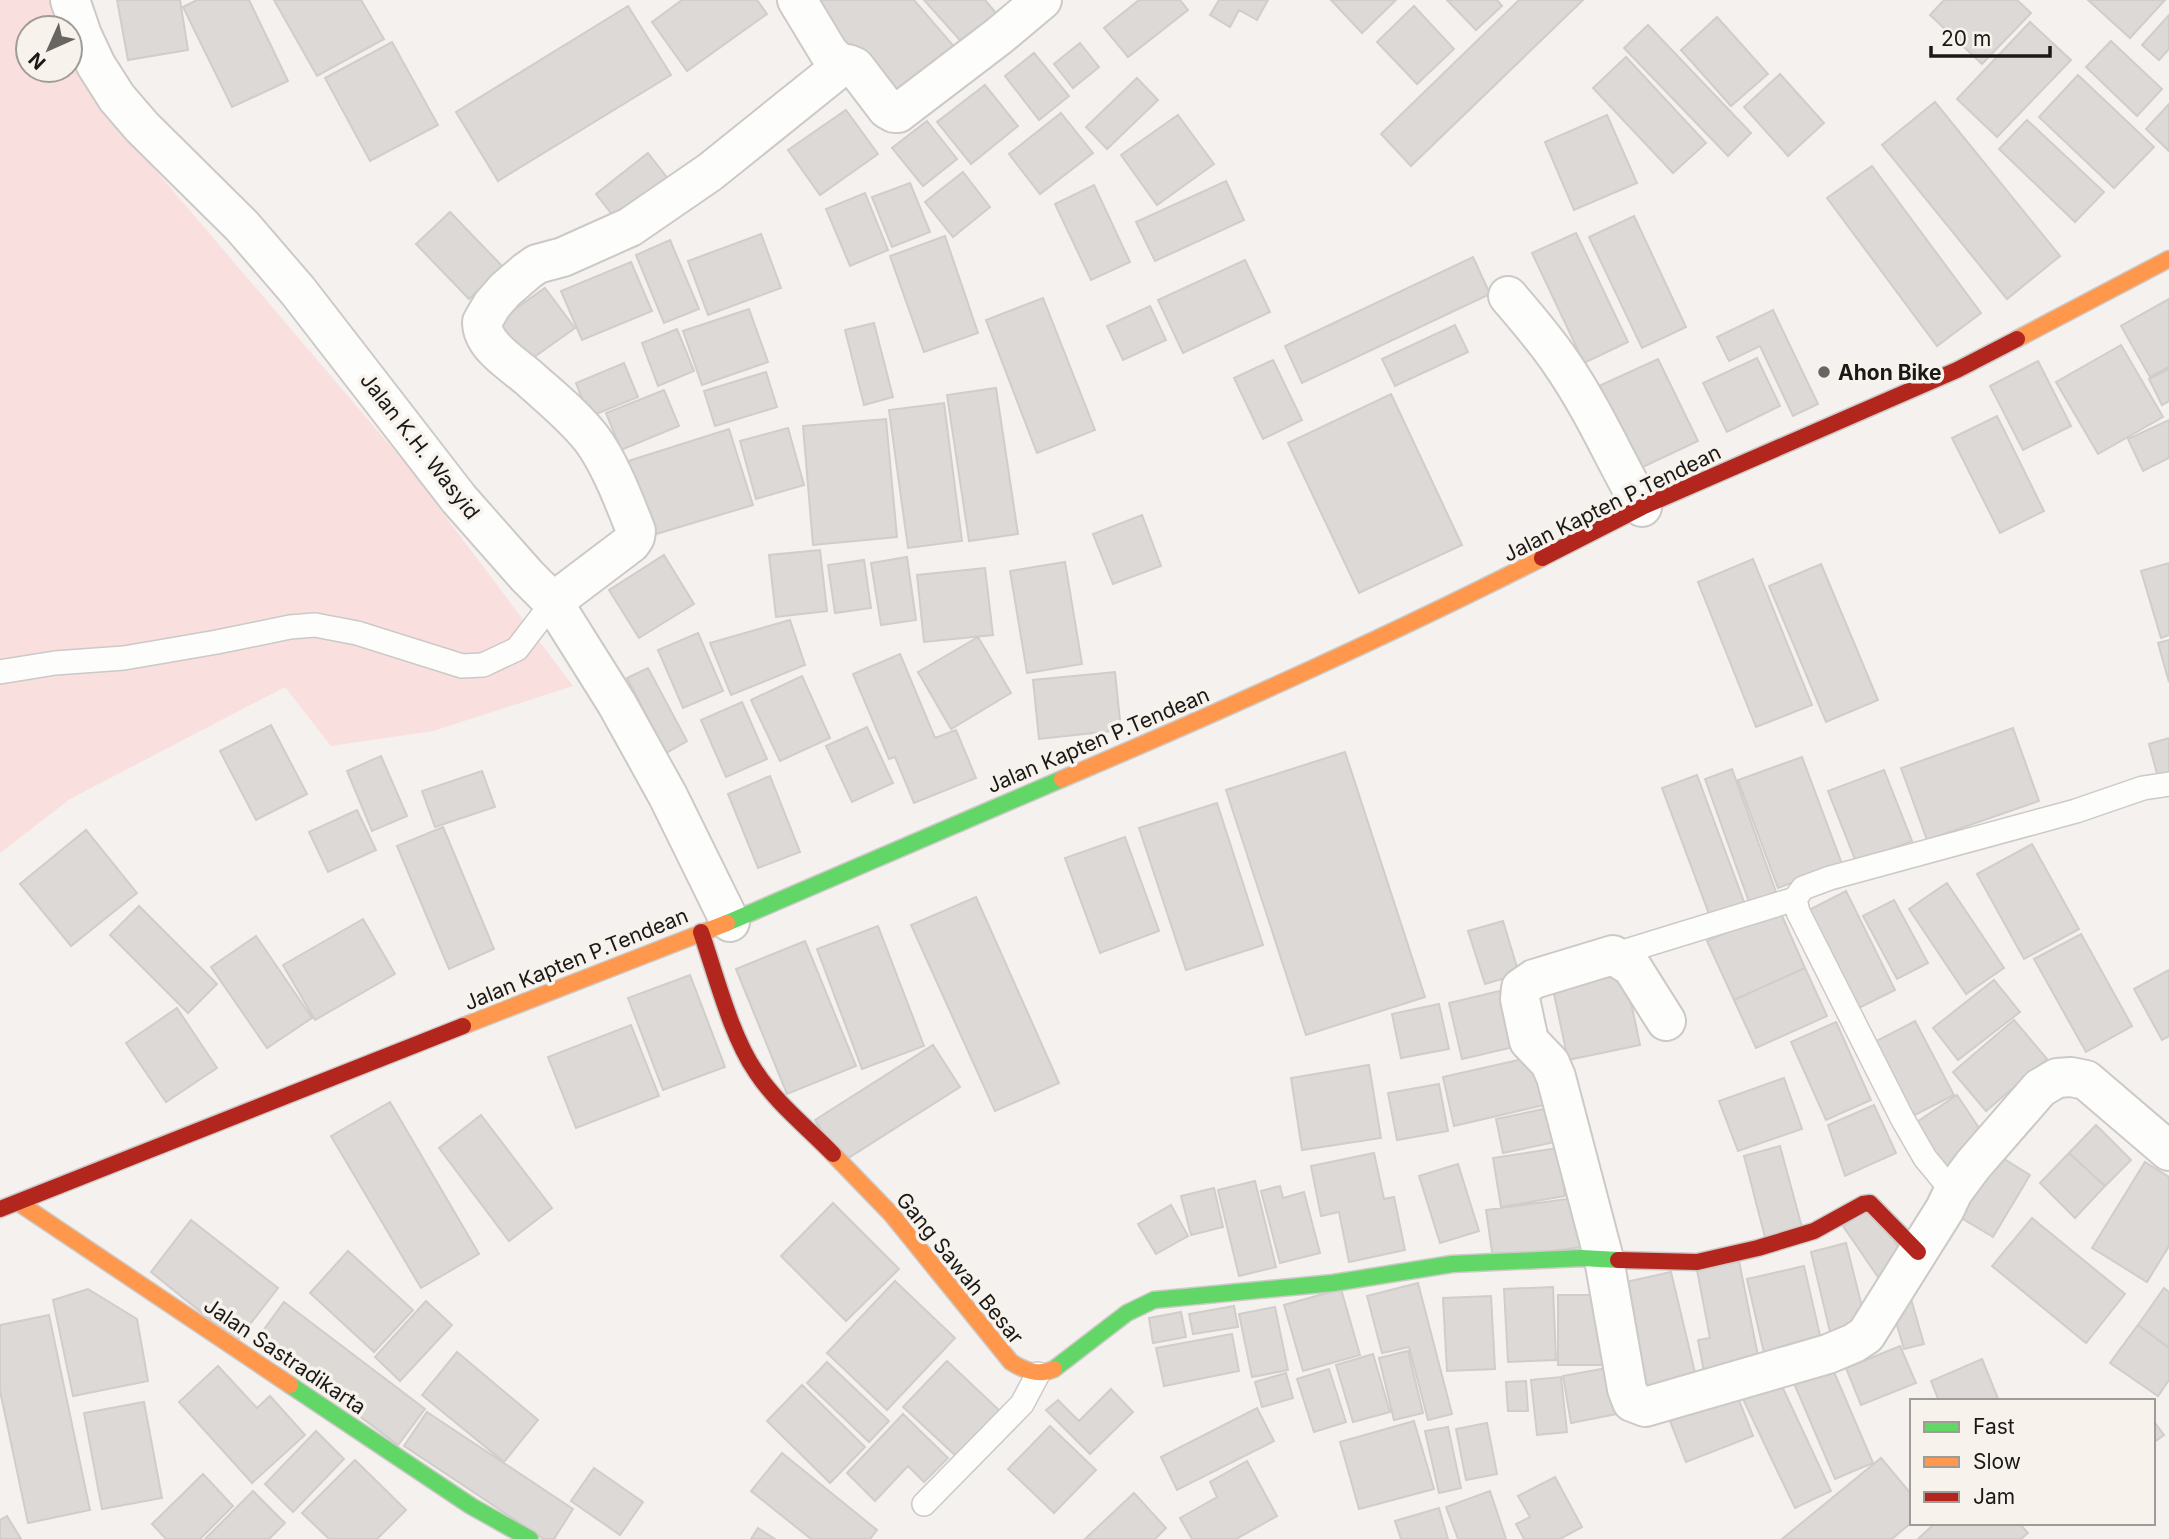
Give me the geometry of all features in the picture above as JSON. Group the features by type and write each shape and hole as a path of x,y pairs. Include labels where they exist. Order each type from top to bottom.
{"street":[{"name":"Jalan K.H. Wasyid","path":"70,0 96,65 117,98 142,127 250,235 306,300 459,499 553,602 649,761 716,927"},
{"path":"797,0 829,54 842,66"},
{"path":"553,602 631,543 636,531 617,486 592,440 561,406 484,335 482,322 492,305 505,290 537,264 563,257 630,227 710,172 842,66 855,66 887,109 898,113 1042,0"},
{"name":"Jalan Kapten P.Tendean","path":"6,1202 716,927 1209,716 1479,590 1642,507 1957,370 2165,269"},
{"path":"1508,296 1537,329 1563,365 1642,507"},
{"name":"Gang Sawah Besar","path":"716,927 741,1048 756,1073 791,1115 816,1136 892,1216 1011,1362 1024,1371 1038,1374"},
{"path":"1666,1021 1632,967 1612,955 1534,979 1521,988 1520,999 1529,1041 1550,1063 1556,1077 1604,1259 1627,1389 1632,1402 1645,1407 1828,1354 1866,1335 1953,1192 2040,1088 2057,1078 2085,1080 2169,1151"},
{"name":"Jalan Sastradikarta","path":"6,1202 471,1506 530,1539"},
{"path":"1038,1374 1051,1371 1127,1313 1154,1300 1334,1283 1452,1264 1581,1258 1697,1262 1814,1231 1863,1204 1870,1203 1918,1252"}],"lane":[{"path":"0,672 55,663 124,657 315,625 357,633 462,666 483,665 517,649 553,602"},
{"path":"1612,955 1795,899 1803,888 1830,878 2076,811 2143,788 2169,784"},
{"path":"1795,899 1798,912 1902,1118 1925,1158 1953,1192"},
{"path":"924,1504 1022,1404 1038,1374"}],"shaded area":[{"path":"0,0 53,0 60,14 14,14 14,84 84,84 84,60 117,125 405,463 573,686 433,731 331,746 285,687 70,799 0,853"}],"building":[{"path":"117,0 180,0 188,50 128,60"},
{"path":"197,0 249,0 288,81 232,107 183,7"},
{"path":"274,0 361,0 384,39 317,76"},
{"path":"682,0 757,0 767,14 687,71 652,22"},
{"path":"808,0 914,0 957,50 895,100"},
{"path":"924,0 985,0 1001,19 967,48"},
{"path":"1139,0 1180,0 1188,10 1128,57 1104,28"},
{"path":"1219,0 1268,0 1257,20 1239,10 1230,27 1210,15"},
{"path":"1331,0 1396,0 1362,33"},
{"path":"1447,0 1497,0 1502,6 1476,30"},
{"path":"1519,0 1583,0 1411,166 1381,134"},
{"path":"1944,0 2017,0 2031,13 1982,64 1930,15"},
{"path":"2088,0 2165,0 2130,38"},
{"path":"628,6 671,75 498,181 456,112"},
{"path":"1414,6 1454,49 1417,84 1377,42"},
{"path":"2169,15 2169,49 2159,60 2142,45"},
{"path":"1717,17 1768,74 1731,106 1681,50"},
{"path":"2030,22 2071,60 1997,137 1957,99"},
{"path":"1648,25 1751,133 1728,156 1624,48"},
{"path":"2111,41 2162,89 2137,116 2086,67"},
{"path":"392,42 438,125 370,161 325,78"},
{"path":"1080,43 1099,67 1073,88 1054,64"},
{"path":"1034,53 1069,96 1039,120 1005,76"},
{"path":"1626,57 1706,143 1673,173 1593,88"},
{"path":"1780,74 1824,123 1788,156 1744,107"},
{"path":"2078,75 2154,147 2114,188 2039,117"},
{"path":"1137,78 1158,100 1107,149 1086,127"},
{"path":"985,85 1018,126 971,164 937,122"},
{"path":"1935,102 2060,256 2007,299 1882,145"},
{"path":"2169,104 2169,151 2146,129"},
{"path":"846,110 878,154 820,195 788,150"},
{"path":"1061,113 1093,153 1040,194 1009,154"},
{"path":"1178,115 1214,164 1157,205 1121,155"},
{"path":"1607,115 1637,183 1574,210 1545,142"},
{"path":"2027,120 2104,192 2075,222 1999,149"},
{"path":"927,121 957,159 923,186 892,148"},
{"path":"648,153 673,185 621,226 596,194"},
{"path":"1872,166 1981,313 1937,346 1827,198"},
{"path":"963,172 990,207 953,237 925,202"},
{"path":"1226,181 1244,220 1155,261 1136,222"},
{"path":"910,183 930,232 892,247 872,197"},
{"path":"1094,185 1130,262 1091,280 1055,204"},
{"path":"865,193 888,250 850,266 826,209"},
{"path":"450,212 503,267 469,299 416,244"},
{"path":"1634,216 1686,327 1642,348 1589,237"},
{"path":"1576,233 1628,342 1584,363 1532,253"},
{"path":"761,234 781,288 708,315 688,261"},
{"path":"945,236 978,333 924,352 890,256"},
{"path":"670,240 699,309 664,323 636,255"},
{"path":"1473,257 1490,294 1302,383 1285,346"},
{"path":"1245,260 1270,312 1183,353 1158,300"},
{"path":"631,262 652,311 582,340 561,291"},
{"path":"545,288 575,328 520,367 491,326"},
{"path":"1043,298 1095,430 1037,453 986,320"},
{"path":"2169,299 2169,367 2150,377 2121,326"},
{"path":"1150,306 1166,340 1123,360 1107,326"},
{"path":"749,309 768,362 702,385 683,331"},
{"path":"1773,310 1818,404 1793,416 1760,346 1729,361 1717,337"},
{"path":"874,323 893,397 864,405 845,330"},
{"path":"1455,325 1468,352 1395,386 1382,359"},
{"path":"677,329 694,371 658,386 642,343"},
{"path":"2121,345 2163,417 2098,454 2056,382"},
{"path":"1757,358 1780,406 1727,432 1703,383"},
{"path":"1658,359 1698,441 1628,474 1588,391"},
{"path":"1273,360 1302,420 1263,439 1234,378"},
{"path":"2038,361 2071,426 2023,450 1990,386"},
{"path":"624,363 638,397 589,417 576,383"},
{"path":"2169,369 2169,401 2162,405 2149,379"},
{"path":"766,372 777,407 715,426 704,391"},
{"path":"996,388 1018,534 969,541 947,395"},
{"path":"664,390 679,426 621,450 606,413"},
{"path":"1391,394 1462,545 1359,593 1288,443"},
{"path":"944,403 962,541 908,548 889,410"},
{"path":"1997,416 2044,511 2000,533 1952,438"},
{"path":"886,419 897,537 813,545 803,426"},
{"path":"2169,420 2169,458 2143,471 2128,439"},
{"path":"788,428 804,485 756,499 740,441"},
{"path":"729,429 753,505 643,538 619,464"},
{"path":"1142,515 1161,566 1113,584 1093,534"},
{"path":"820,550 827,611 776,617 769,555"},
{"path":"664,555 694,604 639,638 609,590"},
{"path":"907,557 916,620 881,625 871,563"},
{"path":"1753,559 1812,705 1756,727 1698,582"},
{"path":"864,560 871,608 835,613 828,565"},
{"path":"1065,562 1082,664 1027,673 1010,571"},
{"path":"2169,563 2169,635 2161,638 2141,571"},
{"path":"1821,564 1878,700 1826,722 1769,586"},
{"path":"985,568 993,635 924,642 917,575"},
{"path":"790,620 805,665 731,695 710,643"},
{"path":"698,633 723,691 683,708 658,650"},
{"path":"978,637 1011,693 951,729 918,672"},
{"path":"2169,640 2169,682 2158,643"},
{"path":"900,654 935,738 956,730 976,778 914,803 895,757 889,759 853,674"},
{"path":"648,668 687,741 666,753 627,678"},
{"path":"1115,672 1121,730 1039,739 1033,680"},
{"path":"802,676 830,738 780,761 751,700"},
{"path":"742,702 767,759 726,777 701,720"},
{"path":"271,725 307,794 256,820 220,751"},
{"path":"867,727 893,783 852,802 826,746"},
{"path":"2013,728 2039,801 1927,840 1901,768"},
{"path":"2169,738 2169,778 2159,781 2149,744"},
{"path":"1345,752 1425,997 1306,1035 1226,790"},
{"path":"381,756 407,816 372,831 347,771"},
{"path":"1802,757 1842,864 1778,888 1738,780"},
{"path":"1732,769 1776,892 1749,902 1705,779"},
{"path":"1884,770 1912,841 1856,862 1828,791"},
{"path":"482,771 495,807 435,827 422,791"},
{"path":"1697,775 1747,910 1712,922 1662,788"},
{"path":"770,776 800,852 758,868 728,794"},
{"path":"1217,803 1263,945 1186,970 1139,828"},
{"path":"357,810 376,850 328,872 309,832"},
{"path":"443,827 494,949 449,969 397,846"},
{"path":"86,830 137,893 71,946 20,884"},
{"path":"1125,837 1159,931 1100,953 1065,858"},
{"path":"2032,844 2079,929 2024,959 1977,874"},
{"path":"1947,883 2004,968 1966,994 1909,909"},
{"path":"1846,891 1895,990 1855,1010 1805,912"},
{"path":"976,897 1059,1083 995,1111 911,925"},
{"path":"1894,900 1928,963 1897,979 1863,916"},
{"path":"139,906 217,984 188,1013 110,935"},
{"path":"1779,909 1805,968 1734,1000 1707,941"},
{"path":"363,919 395,974 315,1020 283,965"},
{"path":"1503,921 1519,974 1485,984 1468,931"},
{"path":"878,926 924,1046 862,1069 817,949"},
{"path":"2081,934 2132,1026 2086,1052 2034,959"},
{"path":"256,936 312,1018 267,1048 211,967"},
{"path":"805,941 856,1066 787,1094 736,969"},
{"path":"1805,968 1827,1016 1756,1048 1734,1000"},
{"path":"2169,970 2169,1036 2162,1040 2134,989"},
{"path":"1625,974 1640,1045 1568,1060 1553,989"},
{"path":"690,975 725,1067 663,1090 628,998"},
{"path":"1994,980 2020,1012 1958,1060 1933,1028"},
{"path":"1504,990 1518,1046 1462,1059 1449,1003"},
{"path":"1439,1004 1449,1049 1401,1058 1392,1014"},
{"path":"177,1008 217,1068 166,1102 126,1043"},
{"path":"2014,1020 2047,1059 1986,1111 1953,1072"},
{"path":"1915,1021 1954,1095 1905,1120 1867,1046"},
{"path":"1836,1022 1871,1100 1826,1120 1791,1042"},
{"path":"631,1025 659,1096 576,1128 548,1057"},
{"path":"933,1045 960,1087 842,1162 815,1120"},
{"path":"1536,1056 1548,1104 1454,1126 1443,1077"},
{"path":"1369,1065 1381,1138 1302,1150 1291,1078"},
{"path":"1784,1078 1802,1129 1738,1151 1719,1101"},
{"path":"1439,1084 1448,1131 1397,1140 1388,1093"},
{"path":"1957,1095 1987,1140 1941,1171 1911,1126"},
{"path":"390,1102 479,1254 421,1288 331,1136"},
{"path":"1874,1105 1896,1153 1845,1176 1828,1125"},
{"path":"1553,1107 1560,1141 1503,1153 1496,1119"},
{"path":"481,1115 552,1208 509,1241 439,1148"},
{"path":"2096,1125 2131,1160 2105,1186 2069,1153"},
{"path":"1780,1146 1803,1231 1766,1241 1744,1156"},
{"path":"1558,1148 1565,1196 1501,1207 1493,1158"},
{"path":"1993,1152 2030,1175 1993,1237 1956,1215"},
{"path":"1374,1153 1384,1199 1394,1197 1405,1250 1349,1262 1339,1212 1321,1216 1311,1166"},
{"path":"2069,1153 2105,1186 2075,1218 2040,1183"},
{"path":"2145,1162 2169,1177 2169,1246 2147,1282 2092,1248"},
{"path":"1458,1164 1479,1231 1440,1243 1419,1176"},
{"path":"1255,1181 1276,1267 1239,1276 1218,1190"},
{"path":"1280,1186 1283,1198 1304,1192 1320,1253 1280,1263 1261,1191"},
{"path":"1214,1188 1223,1227 1191,1235 1181,1196"},
{"path":"1582,1197 1589,1246 1493,1259 1486,1210"},
{"path":"833,1203 899,1269 846,1321 781,1256"},
{"path":"1171,1205 1188,1236 1156,1254 1138,1224"},
{"path":"1871,1207 1906,1259 1878,1277 1843,1226"},
{"path":"2032,1218 2125,1294 2086,1343 1992,1266"},
{"path":"191,1220 278,1288 237,1341 151,1272"},
{"path":"1846,1243 1867,1327 1831,1336 1811,1252"},
{"path":"348,1251 413,1310 374,1352 310,1293"},
{"path":"1739,1261 1760,1366 1705,1377 1698,1340 1710,1338 1697,1270"},
{"path":"1804,1266 1822,1344 1765,1357 1747,1279"},
{"path":"1671,1272 1697,1381 1642,1393 1617,1284"},
{"path":"895,1281 955,1338 887,1410 827,1353"},
{"path":"1418,1283 1452,1414 1428,1420 1409,1347 1382,1353 1367,1296"},
{"path":"1553,1287 1556,1360 1508,1362 1504,1289"},
{"path":"2164,1288 2169,1292 2169,1348 2138,1325"},
{"path":"88,1289 137,1319 148,1381 73,1396 53,1300"},
{"path":"1341,1289 1360,1355 1303,1371 1284,1305"},
{"path":"1558,1295 1608,1295 1608,1365 1558,1365"},
{"path":"1491,1296 1495,1369 1447,1371 1443,1298"},
{"path":"1911,1299 1924,1344 1904,1349 1891,1305"},
{"path":"426,1301 452,1325 400,1381 375,1357"},
{"path":"284,1302 425,1409 398,1445 257,1339"},
{"path":"1234,1306 1238,1327 1193,1334 1189,1314"},
{"path":"1275,1307 1288,1370 1252,1377 1239,1314"},
{"path":"1181,1312 1186,1337 1153,1343 1149,1318"},
{"path":"49,1315 90,1510 28,1523 0,1391 0,1325"},
{"path":"2138,1325 2169,1348 2169,1380 2158,1396 2110,1363"},
{"path":"1232,1334 1239,1371 1164,1386 1156,1348"},
{"path":"1900,1346 1916,1383 1861,1405 1846,1368"},
{"path":"1408,1351 1423,1413 1394,1420 1379,1358"},
{"path":"457,1352 538,1420 504,1462 422,1395"},
{"path":"1373,1354 1390,1412 1353,1422 1336,1365"},
{"path":"1982,1359 1998,1399 1938,1399 1931,1381"},
{"path":"947,1361 1000,1411 957,1457 903,1407"},
{"path":"827,1362 889,1421 869,1442 807,1383"},
{"path":"1831,1365 1873,1463 1835,1479 1793,1381"},
{"path":"218,1366 257,1408 270,1396 305,1435 252,1483 179,1402"},
{"path":"1618,1366 1627,1412 1571,1423 1563,1376"},
{"path":"1329,1369 1346,1422 1314,1432 1297,1379"},
{"path":"1286,1373 1293,1398 1262,1407 1255,1382"},
{"path":"1561,1377 1567,1432 1537,1435 1531,1380"},
{"path":"1526,1381 1528,1411 1508,1411 1506,1382"},
{"path":"1780,1382 1831,1491 1795,1508 1743,1399"},
{"path":"802,1385 865,1447 830,1483 767,1421"},
{"path":"1111,1389 1133,1412 1090,1454 1046,1410 1058,1400 1079,1421"},
{"path":"1737,1395 1753,1436 1686,1462 1670,1421"},
{"path":"144,1402 162,1498 102,1509 84,1413"},
{"path":"1257,1408 1274,1441 1177,1490 1161,1457"},
{"path":"427,1412 573,1509 554,1539 544,1539 404,1446"},
{"path":"903,1414 948,1458 924,1482 908,1466 875,1501 847,1473"},
{"path":"1414,1421 1434,1489 1359,1509 1340,1442"},
{"path":"1487,1423 1497,1474 1466,1480 1456,1429"},
{"path":"2155,1423 2164,1435 2155,1442"},
{"path":"1050,1426 1096,1470 1054,1513 1008,1469"},
{"path":"1448,1427 1461,1488 1439,1493 1425,1431"},
{"path":"316,1431 344,1459 293,1512 265,1484"},
{"path":"782,1453 877,1530 870,1539 811,1539 751,1491"},
{"path":"1881,1458 1910,1493 1910,1524 1892,1539 1782,1539"},
{"path":"355,1460 406,1510 377,1539 329,1539 302,1513"},
{"path":"1247,1461 1277,1516 1236,1539 1192,1539 1180,1518 1217,1497 1210,1482"},
{"path":"594,1468 643,1502 620,1535 571,1501"},
{"path":"203,1474 233,1506 200,1539 166,1539 152,1524"},
{"path":"1555,1477 1582,1527 1560,1539 1524,1539 1516,1524 1530,1517 1518,1496"},
{"path":"253,1491 285,1523 269,1539 205,1539"},
{"path":"1490,1491 1506,1539 1458,1539 1446,1507"},
{"path":"1134,1493 1166,1528 1155,1539 1085,1539"},
{"path":"1439,1508 1448,1539 1401,1539 1395,1521"},
{"path":"7,1516 21,1539 0,1539 0,1520"},
{"path":"1933,1525 2021,1525 2028,1533 2021,1539 1918,1539"},
{"path":"758,1528 775,1539 751,1539"}],"traffic: fast":[{"path":"727,923 1062,779"},
{"path":"1054,1369 1127,1313 1154,1300 1333,1283 1452,1264 1582,1258 1618,1260"},
{"path":"290,1385 471,1506 530,1539"}],"traffic: slow":[{"path":"2017,339 2169,259"},
{"path":"1062,779 1304,673 1542,558"},
{"path":"463,1026 727,923"},
{"path":"833,1154 892,1215 1011,1362 1032,1372 1054,1369"},
{"path":"19,1203 290,1385"}],"traffic: jam":[{"path":"1542,558 1642,507 1957,370 2017,339"},
{"path":"701,932 718,986 747,1057 773,1095 833,1154"},
{"path":"0,1209 463,1026"},
{"path":"1618,1260 1697,1262 1814,1231 1863,1204 1870,1203 1918,1252"}],"place":[{"name":"Ahon Bike","path":"1824,372"}]}
